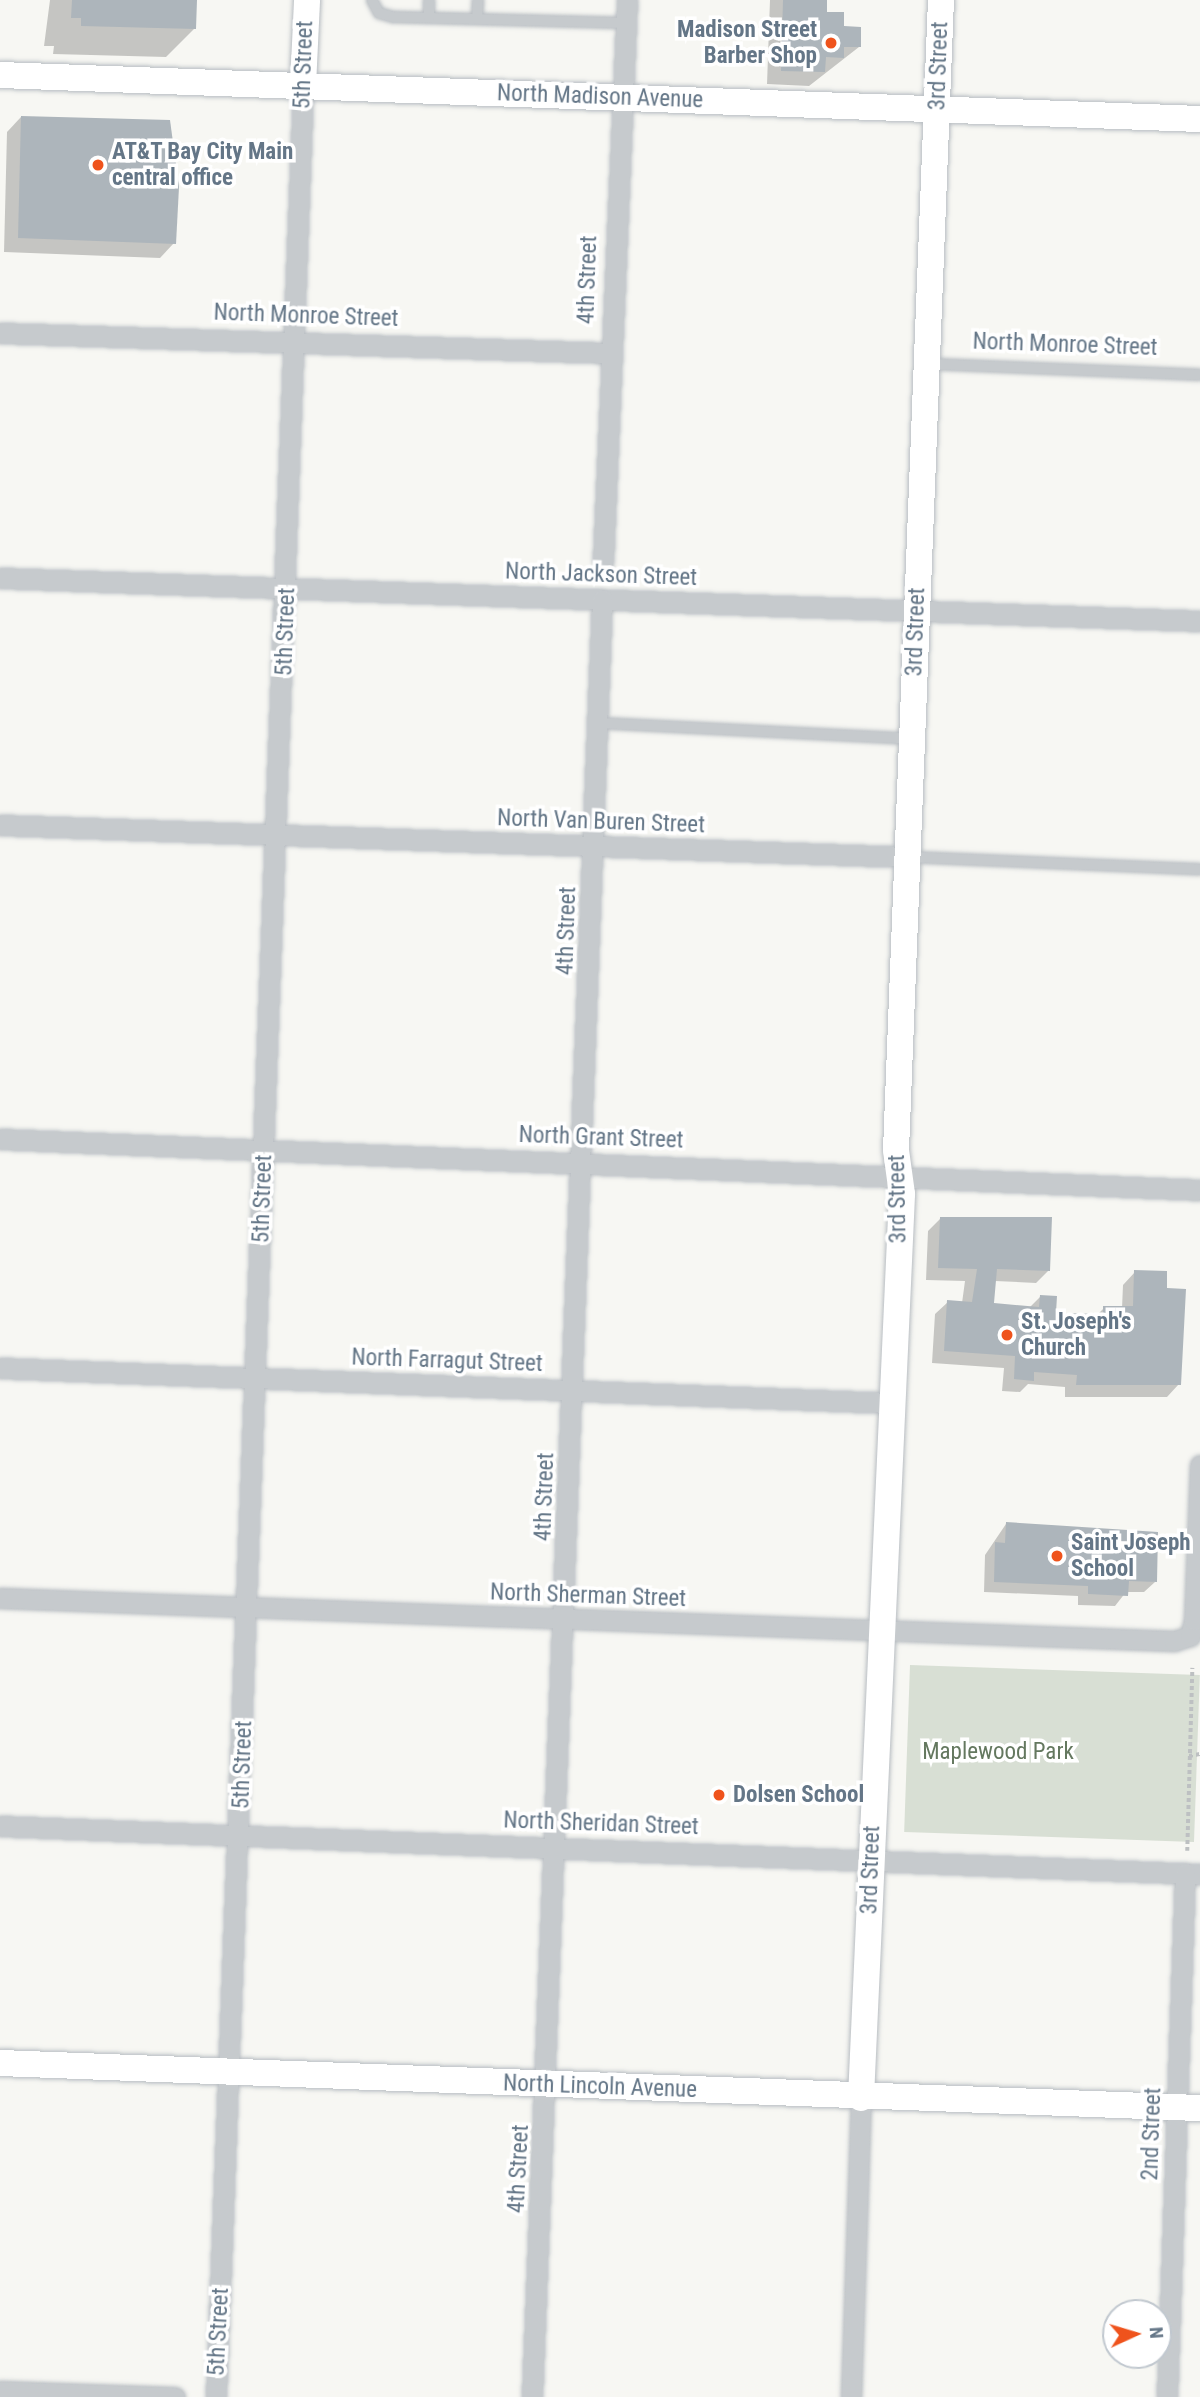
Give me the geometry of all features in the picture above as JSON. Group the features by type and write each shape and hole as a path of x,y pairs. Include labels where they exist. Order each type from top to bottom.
{"street":[{"name":"5th Street","path":"216,2397 288,586 307,0"},
{"name":"4th Street","path":"603,562 619,97 627,0"},
{"name":"3rd Street","path":"852,2397 861,2098 884,1632 916,611 929,364 941,0"},
{"name":"North Madison Avenue","path":"0,75 1200,119"},
{"name":"North Monroe Street","path":"0,333 295,340 610,353"},
{"name":"North Jackson Street","path":"0,578 288,586 1200,621"},
{"name":"4th Street","path":"532,2397 548,2085 573,1390 584,1162 602,599"},
{"name":"North Van Buren Street","path":"0,825 908,857"},
{"name":"North Grant Street","path":"0,1139 897,1175 1200,1190"},
{"name":"North Farragut Street","path":"0,1368 892,1403"},
{"name":"North Sherman Street","path":"0,1598 1174,1641 1190,1636 1194,1620 1200,1465"},
{"name":"North Sheridan Street","path":"0,1826 1192,1873"},
{"name":"2nd Street","path":"1167,2397 1189,2107 1192,1873"},
{"name":"North Lincoln Avenue","path":"0,2063 861,2098 1189,2107"},
{"path":"0,2391 175,2397"}],"lane":[{"path":"372,0 379,13 429,18 626,23"},
{"path":"429,0 429,18"},
{"path":"477,19 478,0"},
{"name":"North Monroe Street","path":"929,364 1200,375"},
{"path":"598,723 912,739"},
{"name":"North Van Buren Street","path":"908,857 1200,869"}],"path":[{"path":"1187,1851 1192,1668"},
{"path":"1189,1756 1200,1754"}],"green space":[{"name":"Maplewood Park","path":"910,1665 1200,1675 1194,1842 904,1832"}],"building":[{"path":"72,0 197,0 196,29 81,26 81,18 71,18"},
{"path":"783,0 827,0 827,12 844,12 844,26 861,27 861,47 844,47 844,58 826,57 825,72 781,71"},
{"name":"AT&T Bay City Main central office","path":"21,116 170,120 179,187 176,244 18,238"},
{"path":"940,1217 1052,1217 1050,1271 997,1269 994,1303 1039,1307 1040,1295 1057,1296 1056,1313 1103,1314 1103,1306 1133,1306 1134,1270 1167,1271 1167,1288 1186,1289 1181,1385 1076,1385 1077,1375 1034,1372 1034,1381 1014,1379 1015,1356 944,1351 947,1300 972,1302 977,1269 938,1268"},
{"path":"1006,1522 1158,1532 1157,1582 1129,1581 1128,1596 1088,1594 1088,1586 994,1582 995,1542 1005,1543"}],"place":[{"name":"Madison Street Barber Shop","path":"831,43"},
{"name":"AT&T Bay City Main central office","path":"98,165"},
{"name":"St. Joseph's Church","path":"1007,1335"},
{"name":"Saint Joseph School","path":"1057,1556"},
{"name":"Dolsen School","path":"719,1795"}]}
